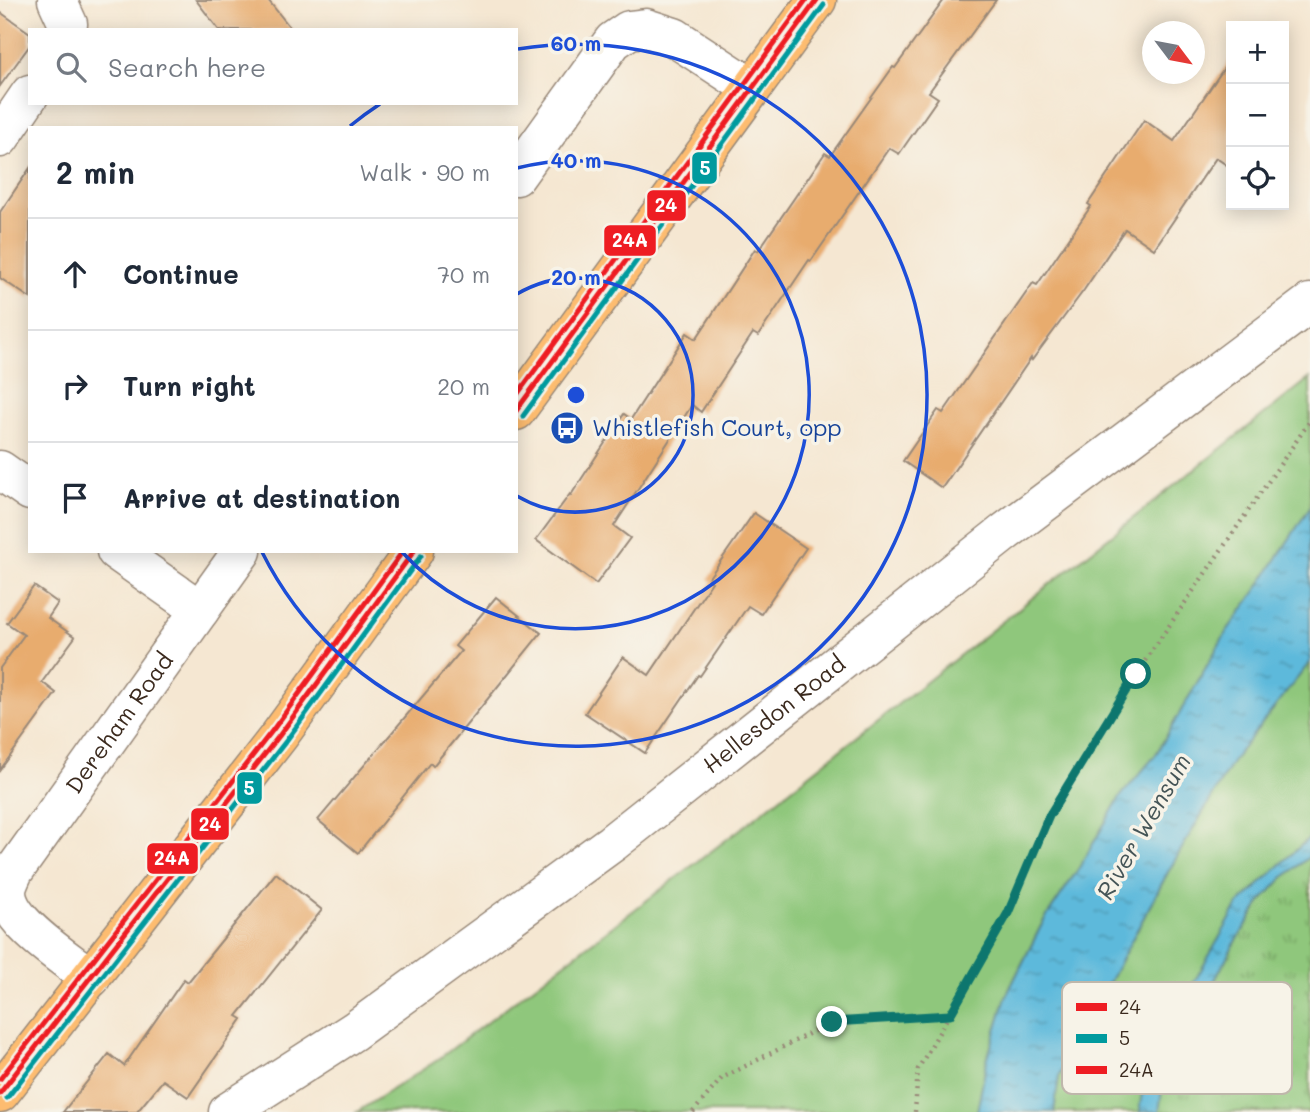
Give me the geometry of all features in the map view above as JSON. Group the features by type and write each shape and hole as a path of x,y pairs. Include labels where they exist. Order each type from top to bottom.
{"highway":[{"path":"518,408 817,0"},
{"path":"0,1093 279,736 413,553"},
{"path":"0,1067 58,1019"}],"street":[{"path":"57,0 68,24 67,28"},
{"path":"518,173 613,41 629,30 646,28 674,37 752,88"},
{"path":"0,138 28,97"},
{"name":"Hellesdon Road","path":"228,1112 354,1031 611,843 1004,532 1310,303"},
{"path":"0,470 28,490"},
{"path":"119,553 200,610"},
{"name":"Dereham Road","path":"91,978 26,928 4,901 6,888 14,871 242,553"}],"path":[{"path":"915,1112 918,1069 1008,913 1049,816 1136,674 1310,421"},
{"path":"693,1112 722,1078 832,1022 950,1015"}],"green space":[{"path":"1310,378 1310,507 1227,631 1155,756 1120,797 1079,868 1043,922 1007,994 987,1060 977,1112 357,1112 436,1061 743,827"},
{"path":"1310,662 1310,837 1238,905 1200,982 1109,982 1168,872 1234,759"},
{"path":"1310,856 1310,1112 1159,1112 1161,1094 1292,1094 1292,982 1214,982 1262,900"},
{"path":"1062,1070 1062,1094 1145,1094 1140,1112 1054,1112"}],"water":[{"name":"River Wensum","path":"1310,507 1310,662 1234,759 1168,872 1109,982 1062,982 1062,1070 1054,1112 977,1112 987,1060 1007,994 1043,922 1079,868 1120,797 1155,756 1227,631"},
{"path":"1310,837 1310,856 1262,900 1214,982 1194,982 1238,905"},
{"path":"1142,1094 1161,1094 1159,1112 1140,1112"}],"building":[{"path":"196,0 268,0 290,28 217,28"},
{"path":"944,0 996,0 929,92 938,98 899,154 889,148 758,336 753,333 701,412 692,405 614,526 630,538 596,584 536,540 571,495 624,414 631,419 687,333 696,339 755,249 758,251 825,153 830,156"},
{"path":"0,12 28,32 28,48 0,86"},
{"path":"1226,65 1226,165 1216,158 1154,249 1125,229 1084,290 1032,360 1031,358 942,488 903,461 938,410 943,413 1033,283 1037,285 1091,206 1088,204 1144,120 1174,141"},
{"path":"28,171 28,297 0,278 0,212"},
{"path":"754,513 806,548 761,614 748,606 645,753 585,713 623,657 649,675 712,582 708,579"},
{"path":"34,586 58,603 48,618 75,637 42,682 56,693 0,770 0,668 24,635 7,623"},
{"path":"496,597 541,633 433,766 430,763 358,853 318,820 461,651 455,646"},
{"path":"276,873 322,910 237,1016 242,1019 188,1097 163,1080 137,1112 63,1112 109,1054 124,1066 184,979 188,982"}],"transit line":[{"name":"24A","path":"518,393 806,0"},
{"name":"24","path":"518,408 817,0"},
{"name":"5","path":"523,416 824,5"},
{"name":"24A","path":"0,1079 272,731 402,553"},
{"name":"24","path":"0,1093 279,736 413,553"},
{"name":"5","path":"7,1098 286,741 421,556"}],"place":[{"name":"Whistlefish Court, opp","path":"567,428"}],"route":[{"path":"832,1022 950,1015 1008,913 1049,816 1136,674"}]}
